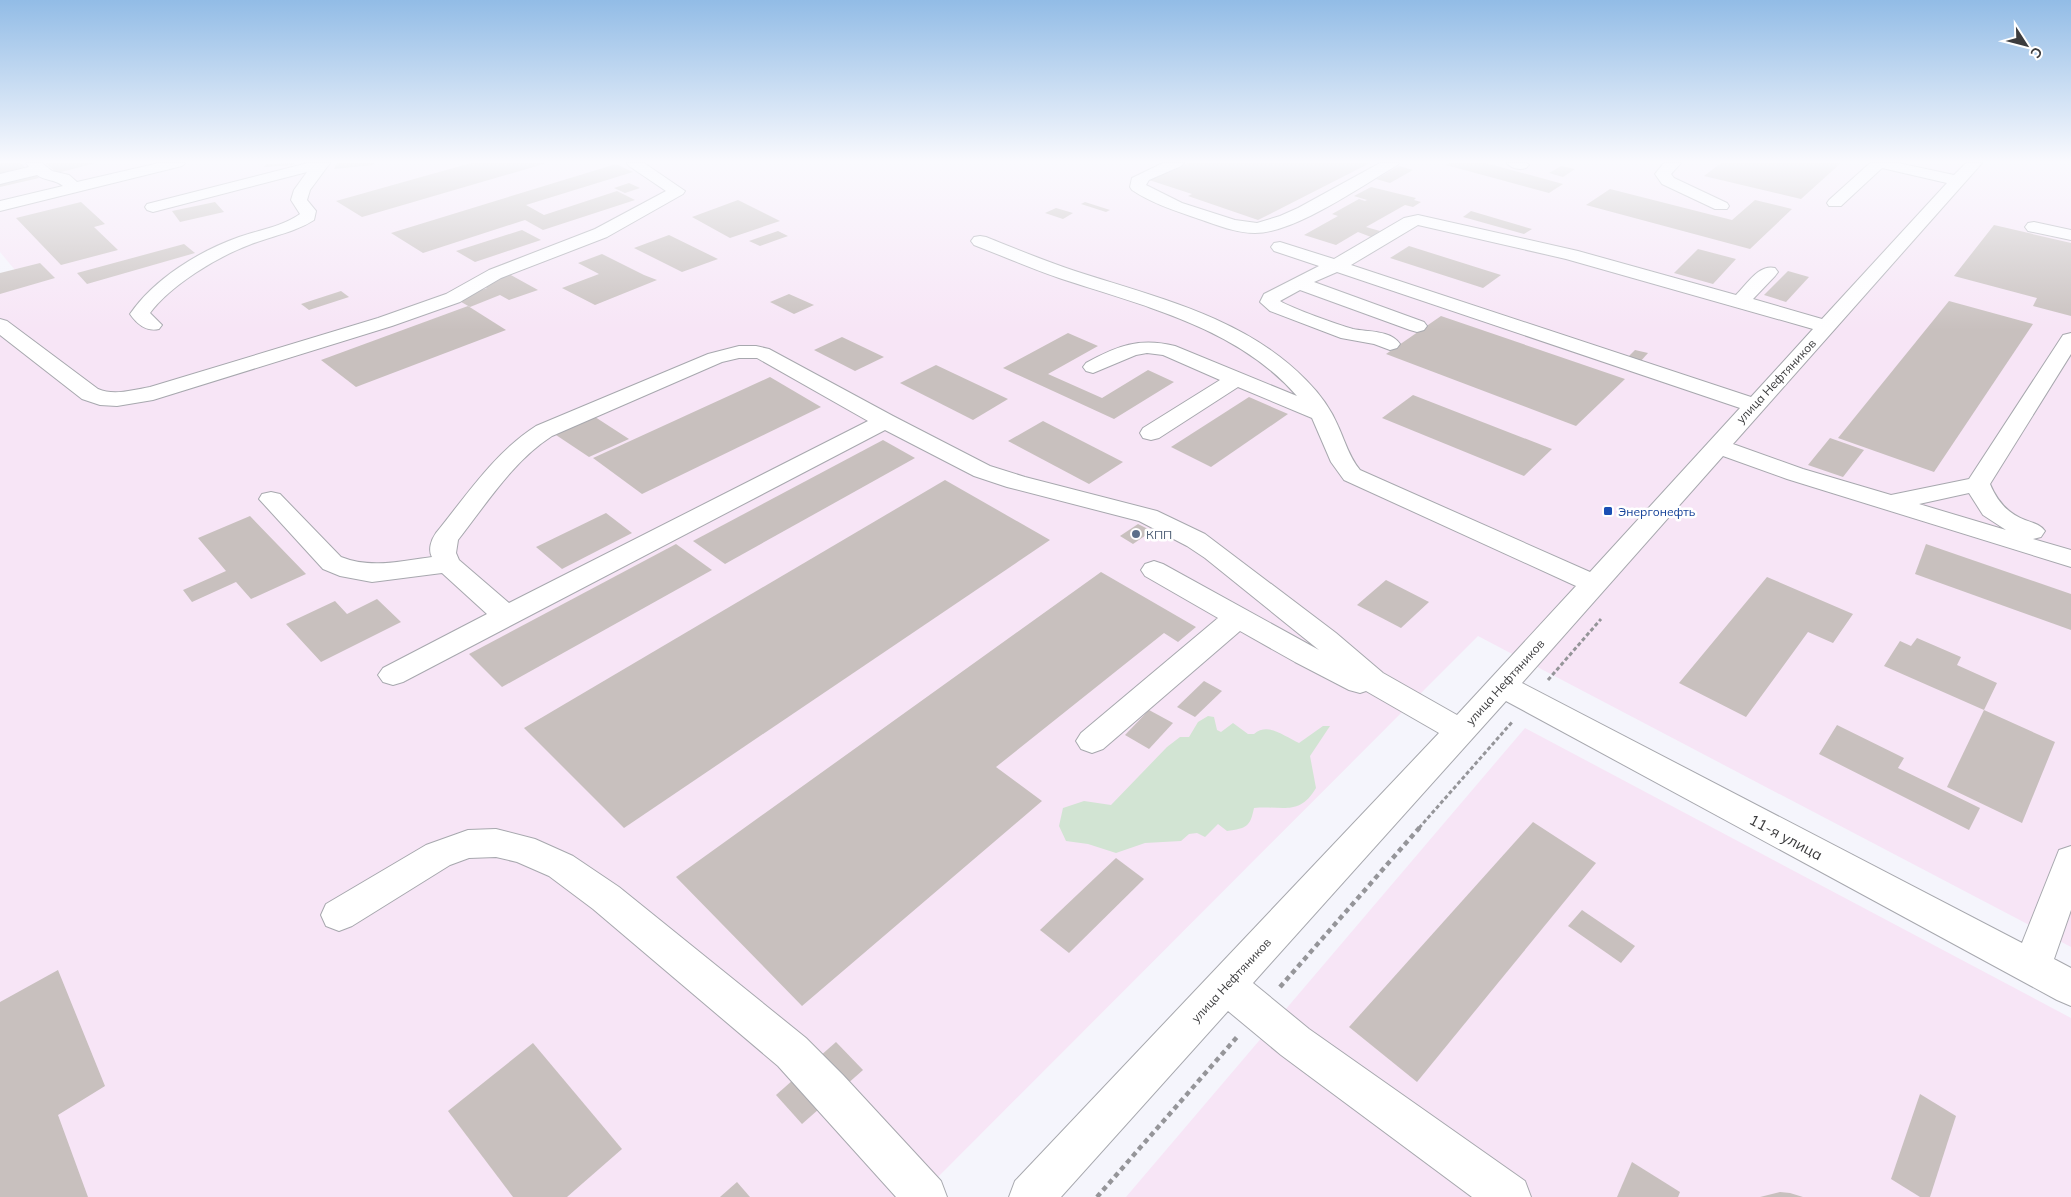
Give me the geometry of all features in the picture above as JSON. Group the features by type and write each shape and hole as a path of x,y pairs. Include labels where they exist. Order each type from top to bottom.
{"street":[{"path":"152,324 140,314 144,306 154,296 210,255 243,241 287,228 303,219"},
{"path":"0,325 90,394 100,398 117,399 153,393 359,330 453,298 495,274 601,233 627,219"},
{"path":"1217,219 1233,224 1259,228 1290,219"},
{"name":"улица Нефтяников","path":"1031,1197 1461,731 1924,219"},
{"path":"1390,344 1379,339 1348,334 1277,307 1270,302 1271,298 1336,266 1410,222 1418,220 1564,254 1826,327"},
{"path":"2034,227 2071,235"},
{"path":"980,241 1066,274 1129,293 1228,332 1260,351 1279,366 1313,401 1321,414 1345,468 1352,475 1594,584"},
{"path":"1280,247 1754,405"},
{"path":"1740,302 1769,272"},
{"path":"1298,284 1417,326"},
{"path":"1889,503 1978,484 2070,339"},
{"path":"1093,367 1129,349 1155,347 1168,350 1321,414"},
{"path":"507,617 448,564 443,553 445,539 510,458 525,443 544,431 733,352 748,350 762,353 885,421 982,471 1016,482 1148,516 1196,540 1318,634 1372,680 1461,731"},
{"path":"1151,434 1236,379"},
{"path":"393,675 885,421"},
{"path":"1717,446 1795,474 2071,559"},
{"path":"1978,484 1983,499 1996,516 2022,528"},
{"path":"271,499 332,562 349,570 372,573 448,564"},
{"path":"1889,503 2022,528 2071,543"},
{"path":"1154,570 1339,672 1399,697"},
{"path":"1092,741 1238,617"},
{"name":"11-я улица","path":"1502,686 2071,988"},
{"path":"339,915 438,855 468,844 496,843 523,849 561,866 606,898 792,1052 828,1089 925,1197"},
{"path":"2032,967 2071,860"},
{"path":"1226,985 1295,1042 1509,1197"}],"shaded area":[{"path":"0,219 2071,219 2071,947 1478,636 918,1197 0,1197 0,275 15,270 0,252"},
{"path":"1525,728 2071,1018 2071,1197 1126,1197"}],"green space":[{"path":"1208,716 1214,717 1217,730 1221,732 1233,723 1248,734 1254,734 1265,729 1276,731 1299,743 1323,726 1330,726 1310,756 1316,788 1310,797 1303,803 1289,808 1254,808 1251,819 1246,826 1227,831 1218,824 1205,837 1197,833 1189,834 1181,841 1145,843 1116,853 1088,844 1066,841 1059,826 1063,808 1084,801 1111,805 1167,747 1180,737 1189,737 1198,722"}],"building":[{"path":"17,219 99,219 105,224 94,227 118,250 61,265"},
{"path":"178,219 194,219 180,222"},
{"path":"437,219 577,219 543,230 525,220 423,253 391,233"},
{"path":"695,219 776,219 780,221 730,238"},
{"path":"1333,219 1380,219 1366,227 1380,231 1371,237 1358,232 1336,245 1304,235"},
{"path":"1470,219 1498,219 1532,229 1524,234"},
{"path":"1638,219 1782,219 1750,249"},
{"path":"1994,225 2071,243 2071,316 2033,306 2037,298 1954,276"},
{"path":"522,230 541,240 475,262 456,251"},
{"path":"778,231 788,236 760,246 749,241"},
{"path":"669,235 718,259 682,272 634,248"},
{"path":"184,244 195,253 87,284 77,273"},
{"path":"1409,246 1501,275 1483,288 1390,258"},
{"path":"1698,249 1736,259 1713,284 1674,273"},
{"path":"602,254 657,280 595,305 562,288 599,274 578,263"},
{"path":"40,263 55,278 0,294 0,273"},
{"path":"1788,271 1809,277 1786,302 1764,295"},
{"path":"509,274 538,290 509,300 500,295 470,307 456,299 487,288 481,284"},
{"path":"341,291 349,297 309,310 301,304"},
{"path":"789,294 814,305 794,314 770,302"},
{"path":"1949,301 2033,324 1934,472 1838,438"},
{"path":"468,306 506,330 356,387 321,360"},
{"path":"1441,316 1625,379 1576,426 1386,354"},
{"path":"1068,333 1098,346 1048,374 1102,398 1148,370 1174,382 1114,419 1003,368"},
{"path":"842,337 884,357 855,371 814,350"},
{"path":"1635,350 1648,353 1640,362 1627,358"},
{"path":"936,365 1008,399 973,420 900,383"},
{"path":"770,377 821,407 642,494 593,458"},
{"path":"1413,395 1552,449 1524,476 1382,418"},
{"path":"1249,397 1288,414 1211,467 1171,447"},
{"path":"592,415 629,439 589,457 553,433"},
{"path":"1043,421 1123,462 1089,484 1008,441"},
{"path":"1830,438 1864,450 1843,477 1808,465"},
{"path":"883,440 915,458 725,564 693,541"},
{"path":"945,480 1050,540 624,828 524,728"},
{"path":"606,513 632,533 562,569 536,547"},
{"path":"250,516 306,574 251,599 236,582 192,602 183,590 226,571 198,538"},
{"name":"КПП","path":"1138,524 1152,531 1133,544 1120,536"},
{"path":"676,544 712,570 502,687 469,654"},
{"path":"1926,544 2071,594 2071,630 1915,574"},
{"path":"1101,572 1196,627 1178,642 1164,633 996,767 1042,801 802,1006 676,877"},
{"path":"1767,577 1853,614 1833,643 1808,632 1746,717 1679,683"},
{"path":"1386,580 1429,602 1401,628 1357,605"},
{"path":"377,599 401,622 321,662 286,624 335,601 347,614"},
{"path":"1917,638 1961,657 1957,665 1997,683 1984,710 1884,666 1900,641 1911,646"},
{"path":"1204,681 1222,691 1195,717 1177,707"},
{"path":"1149,710 1173,723 1149,749 1125,735"},
{"path":"1984,710 2055,742 2022,823 1947,787"},
{"path":"1837,725 1904,758 1898,768 1980,808 1969,830 1819,754"},
{"path":"1533,822 1596,863 1417,1082 1349,1027"},
{"path":"1116,858 1144,879 1069,953 1040,930"},
{"path":"1582,910 1635,946 1621,963 1568,926"},
{"path":"58,970 105,1086 58,1115 88,1197 0,1197 0,1002"},
{"path":"836,1042 863,1070 802,1124 776,1095"},
{"path":"533,1043 622,1149 567,1197 513,1197 448,1111"},
{"path":"1920,1094 1956,1116 1930,1197 1920,1197 1891,1179"},
{"path":"1632,1162 1680,1192 1678,1197 1617,1197"},
{"path":"737,1182 750,1197 720,1197"},
{"path":"1780,1192 1790,1193 1803,1197 1760,1197"}],"place":[{"name":"Энергонефть","path":"1608,511"},
{"name":"КПП","path":"1136,534"}]}
